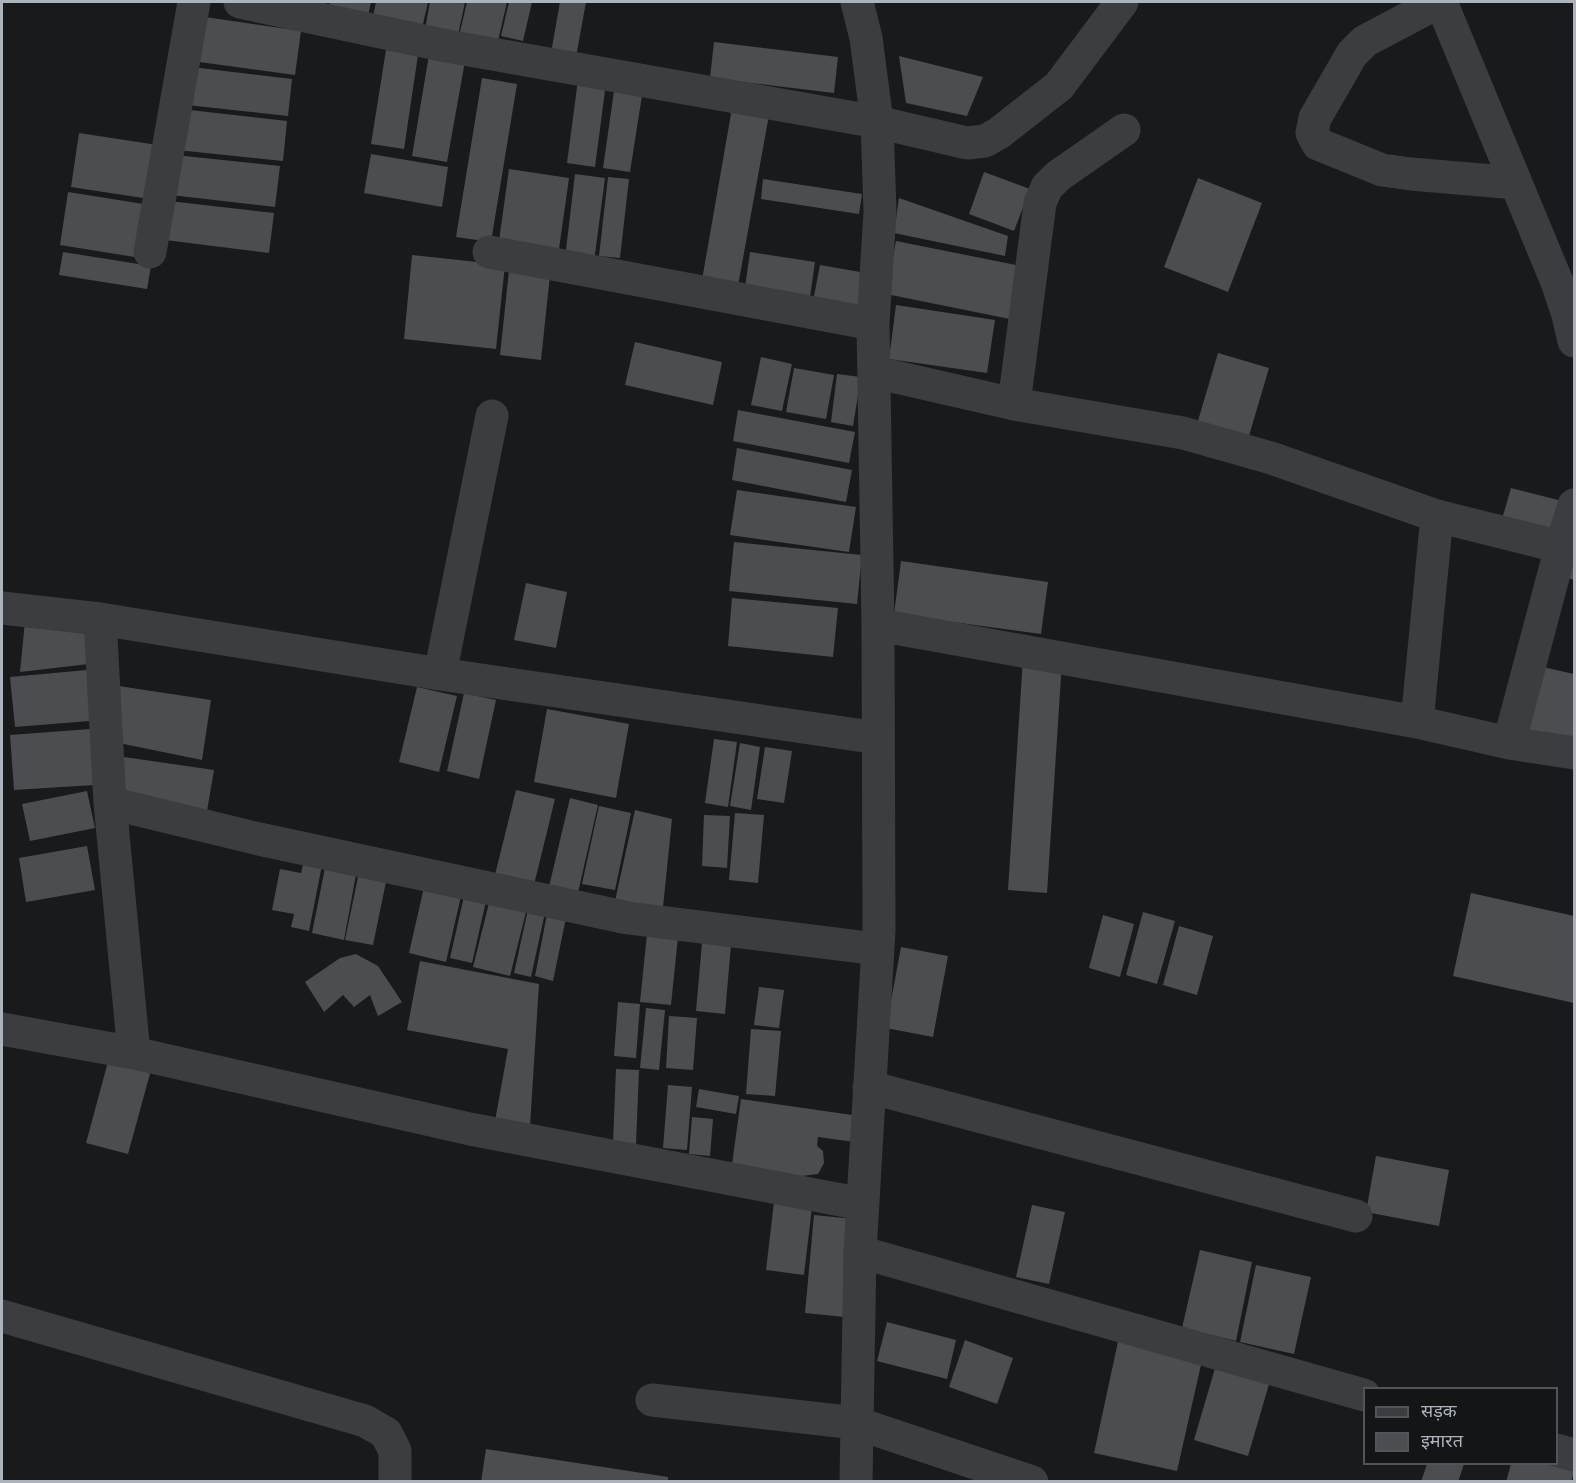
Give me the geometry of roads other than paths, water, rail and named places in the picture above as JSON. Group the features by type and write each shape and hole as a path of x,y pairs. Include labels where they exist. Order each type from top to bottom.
{"street":[{"path":"150,252 194,2"},
{"path":"240,2 447,46 877,122 967,143 985,141 999,133 1059,86 1122,2"},
{"path":"856,1482 860,1252 877,949 879,738 873,324 880,212 877,122 866,38 857,2"},
{"path":"1516,183 1382,170 1318,144 1312,133 1315,118 1352,54 1365,41 1440,2 1516,183 1557,282 1569,315 1575,341"},
{"path":"1014,404 1040,203 1047,187 1058,176 1124,130"},
{"path":"489,252 873,324"},
{"path":"874,372 1014,404 1183,433 1271,458 1437,516 1561,548"},
{"path":"440,674 492,416"},
{"path":"1509,743 1561,548 1575,505"},
{"path":"1417,722 1437,516"},
{"path":"2,608 100,619 440,674 879,738"},
{"path":"100,619 110,803 134,1053"},
{"path":"878,625 1417,722 1509,743 1575,753"},
{"path":"110,803 259,839 618,916 877,949"},
{"path":"2,1029 134,1053 458,1126 862,1204"},
{"path":"869,1087 1356,1216"},
{"path":"860,1252 1363,1394"},
{"path":"2,1316 365,1420 386,1433 395,1451 395,1482"},
{"path":"652,1400 856,1423 1032,1482"},
{"path":"1558,1450 1575,1455"}]}
